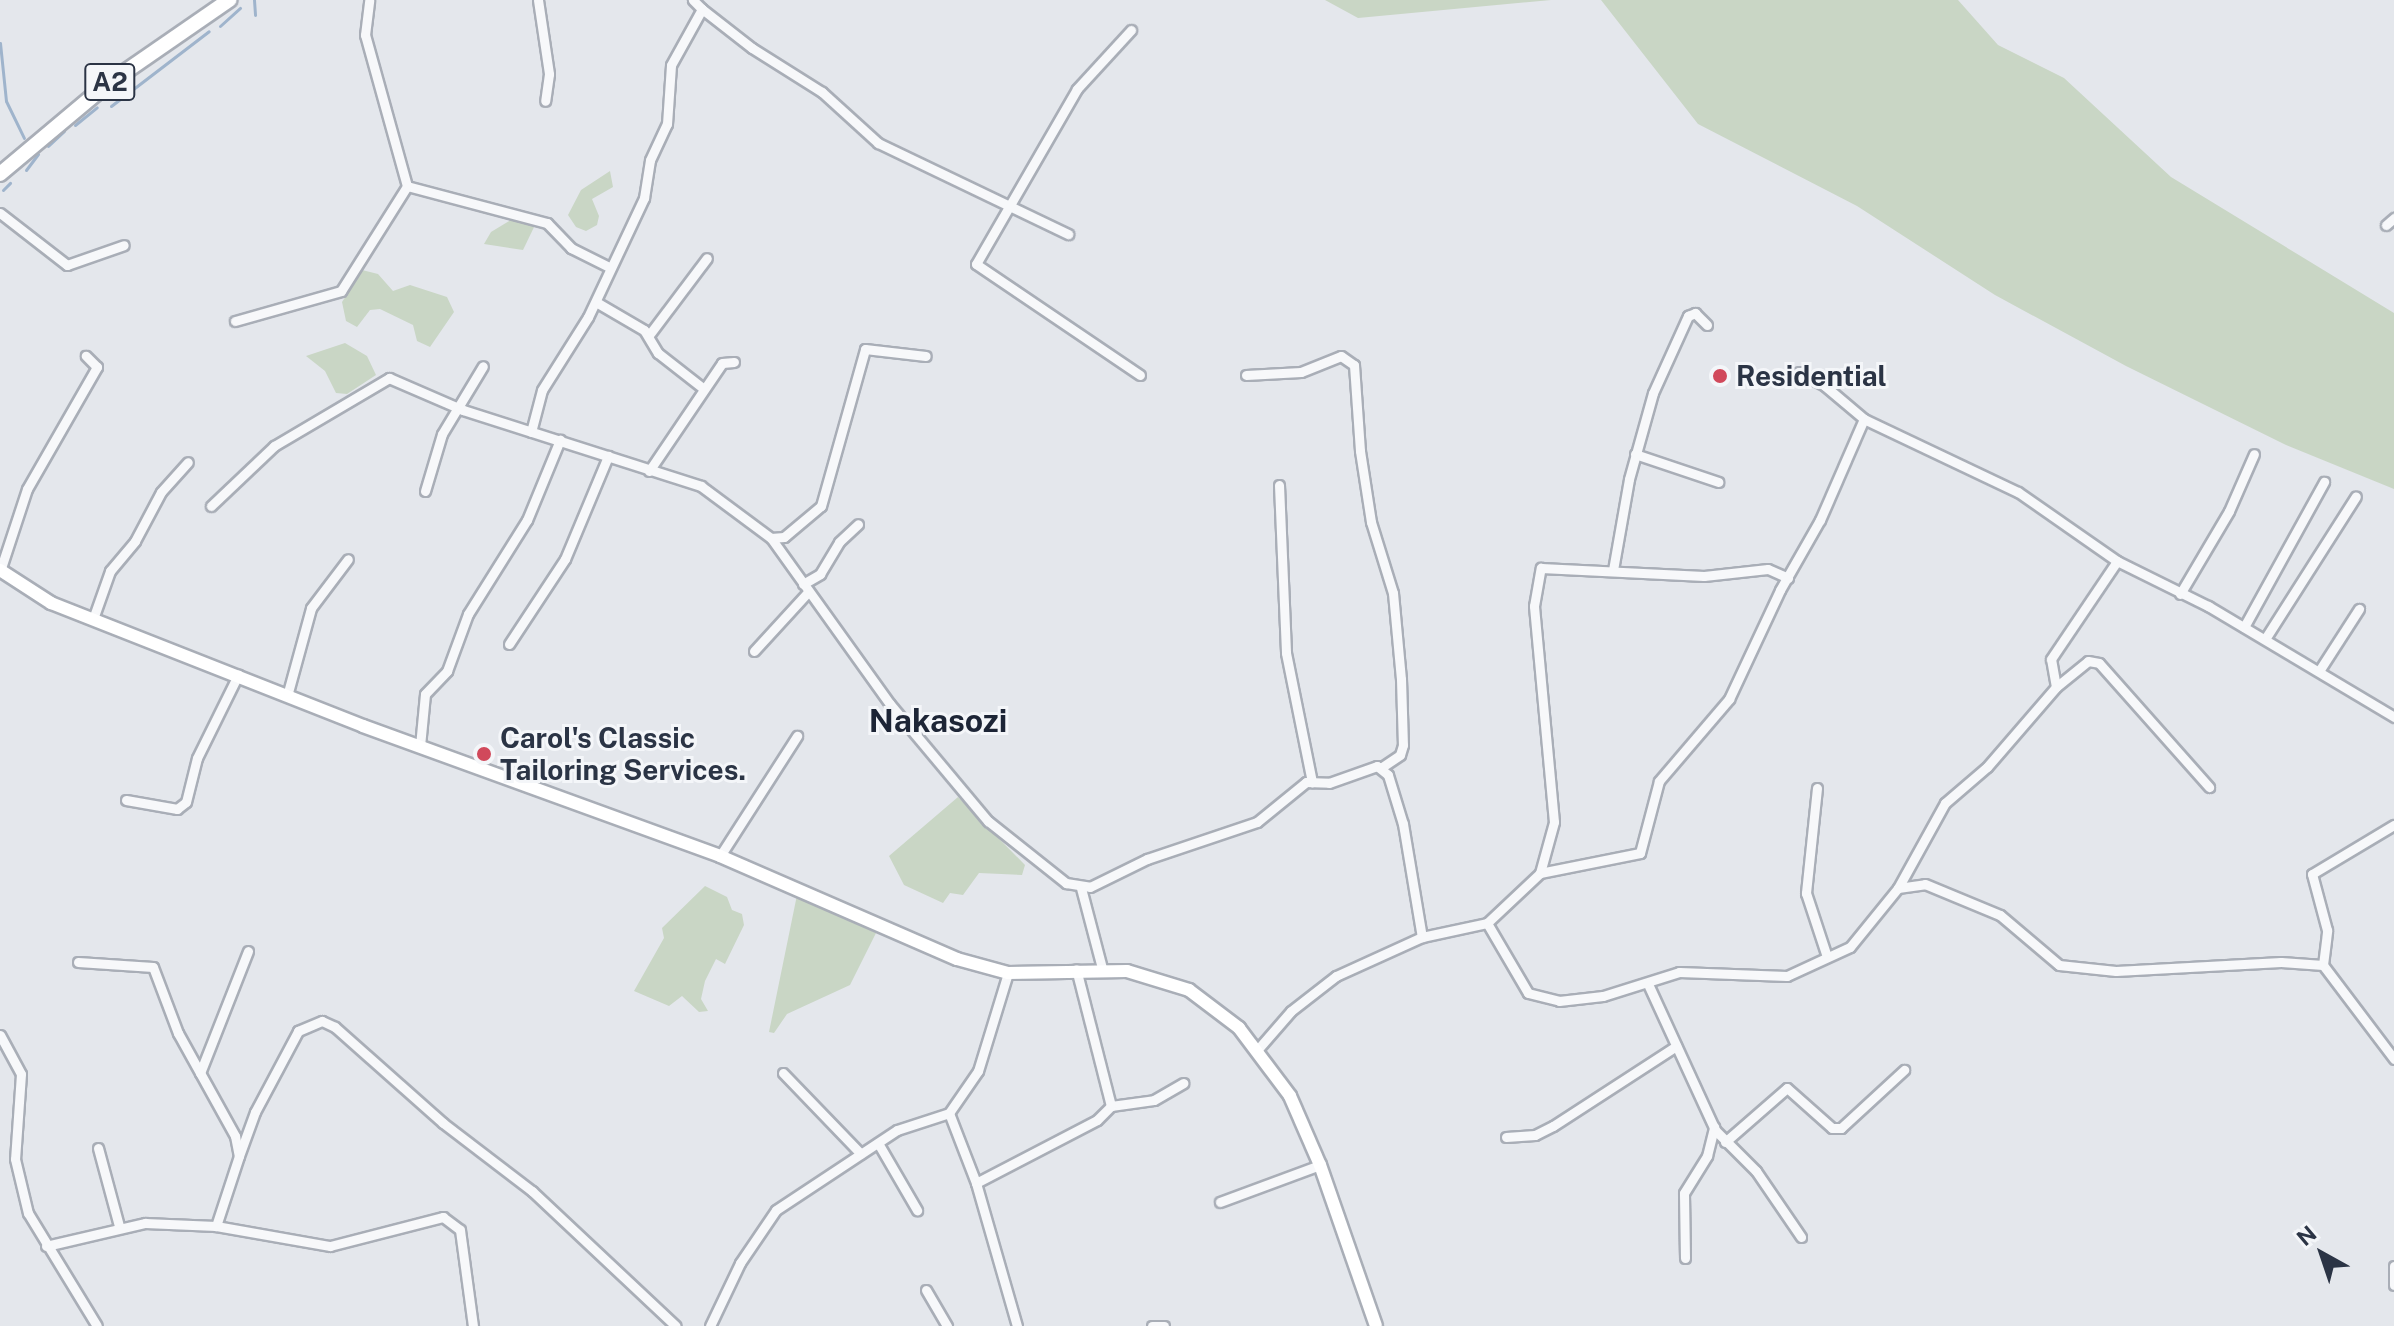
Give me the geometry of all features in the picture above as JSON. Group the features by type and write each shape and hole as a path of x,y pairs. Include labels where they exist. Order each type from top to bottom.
{"main road":[{"name":"A2","path":"0,174 106,85 229,0"}],"street":[{"path":"235,321 341,291 407,186 365,35 369,0"},
{"path":"538,0 549,74 545,101"},
{"path":"693,0 752,48 822,92 866,135 1068,234"},
{"path":"531,432 542,390 596,302 609,267 644,198 650,160 667,124 671,65 702,9"},
{"path":"1131,30 1077,89 978,259 979,269 1027,295 1140,375"},
{"path":"407,186 547,223 571,248 609,267"},
{"path":"0,213 67,265 124,245"},
{"path":"649,335 707,258"},
{"path":"596,302 649,335 658,353 704,389"},
{"path":"1613,570 1635,454 1653,393 1688,316 1695,313 1707,325"},
{"path":"771,538 784,537 821,506 822,487 865,349 926,356"},
{"path":"86,356 97,367 27,489 0,571 51,603 287,696 720,856 957,959 1008,973 1102,968 1155,976 1189,990 1258,1049 1290,1096 1320,1165 1376,1326"},
{"path":"1081,888 1257,822 1293,789 1312,782 1329,783 1382,767 1403,745 1393,593 1371,522 1360,451 1354,365 1341,356 1301,372 1246,375"},
{"path":"649,471 722,363 734,362"},
{"path":"425,491 455,407 483,366"},
{"path":"1799,372 1825,386 1864,419 2018,492 2117,561 2244,627 2394,717"},
{"path":"211,506 262,455 383,380 397,379 455,407 701,486 771,538 890,704 988,821 1034,860 1081,888 1102,968"},
{"path":"1540,873 1640,853 1659,781 1729,699 1820,520 1864,419"},
{"path":"420,746 425,694 447,671 468,614 527,520 560,440"},
{"path":"1635,454 1718,482"},
{"path":"2180,594 2229,511 2254,454"},
{"path":"509,644 565,559 608,456"},
{"path":"93,619 110,571 135,541 161,492 188,462"},
{"path":"2244,627 2324,482"},
{"path":"1279,485 1286,653 1312,782"},
{"path":"2265,639 2356,496"},
{"path":"754,651 820,574 839,542 858,524"},
{"path":"287,696 315,600 348,559"},
{"path":"2056,687 2051,659 2117,561"},
{"path":"1258,1049 1314,990 1422,937 1487,923 1540,873 1554,822 1534,606 1537,575 1545,565 1704,576 1768,569 1788,578"},
{"path":"2319,671 2359,609"},
{"path":"1487,923 1520,983 1540,999 1603,996 1691,971 1787,976 1859,940 1898,888 1945,803 1987,767 2056,687 2088,661 2099,663 2209,787"},
{"path":"126,800 177,809 186,802 193,769 238,675"},
{"path":"720,856 797,736"},
{"path":"1382,767 1403,824 1422,937"},
{"path":"1817,788 1806,893 1827,957"},
{"path":"2394,825 2312,874 2327,930 2323,965 2394,1059"},
{"path":"1898,888 1925,884 1964,897 2020,929 2050,960 2071,968 2130,971 2281,962 2323,965"},
{"path":"200,1073 248,951"},
{"path":"78,962 153,967 166,1006 229,1122 239,1156"},
{"path":"1076,969 1111,1106"},
{"path":"710,1326 764,1222 878,1143 918,1121 949,1113 978,1071 1008,973"},
{"path":"1648,984 1714,1127 1725,1142 1756,1171 1801,1237"},
{"path":"216,1226 239,1156 298,1031 322,1021 335,1027 443,1123 532,1191 676,1326"},
{"path":"0,1035 21,1074 15,1159 28,1213 97,1326"},
{"path":"1506,1137 1535,1135 1553,1126 1676,1046"},
{"path":"1725,1142 1787,1088 1832,1128 1841,1128 1904,1070"},
{"path":"783,1073 861,1154"},
{"path":"976,1183 1097,1120 1111,1106 1154,1100 1183,1083"},
{"path":"949,1113 976,1183 1017,1326"},
{"path":"1685,1258 1684,1193 1707,1156 1714,1127"},
{"path":"878,1143 917,1210"},
{"path":"98,1148 119,1226"},
{"path":"1220,1202 1320,1165"},
{"path":"46,1246 119,1226 216,1226 330,1246 432,1218 452,1219 462,1239 473,1326"},
{"path":"2394,1266 2394,1285"},
{"path":"926,1290 947,1326"},
{"path":"1152,1326 1164,1326"}],"green space":[{"path":"1325,0 1551,0 1358,18"},
{"path":"1601,0 1958,0 1998,45 2064,78 2171,177 2394,313 2394,489 2286,445 2126,366 1995,295 1857,206 1698,124"},
{"path":"610,171 613,187 592,199 599,216 597,225 586,231 576,227 568,215 581,190"},
{"path":"519,215 536,223 523,250 484,244 491,232"},
{"path":"362,270 378,274 393,291 410,285 447,297 454,312 430,347 417,341 413,325 380,309 370,310 357,327 346,321 342,302 348,293 343,280"},
{"path":"345,343 367,356 376,375 347,394 336,393 325,371 306,356"},
{"path":"958,797 1025,865 1022,875 979,873 963,895 950,893 943,903 904,885 889,856"},
{"path":"705,886 727,897 732,910 742,914 744,925 725,964 716,959 705,981 701,999 708,1011 699,1012 682,996 669,1006 634,991 664,938 662,928"},
{"path":"797,895 876,933 850,985 787,1014 774,1033 769,1032"}],"waterway":[{"path":"254,0 255,15"},
{"path":"220,26 240,8"},
{"path":"111,106 209,31"},
{"path":"0,43 6,101 24,138"},
{"path":"75,125 97,107"},
{"path":"48,146 64,131"},
{"path":"26,170 38,154"},
{"path":"3,190 10,183"}],"place":[{"name":"Residential","path":"1720,376"},
{"name":"Carol's Classic Tailoring Services.","path":"484,754"}],"district":[{"name":"Nakasozi","path":"938,721"}]}
